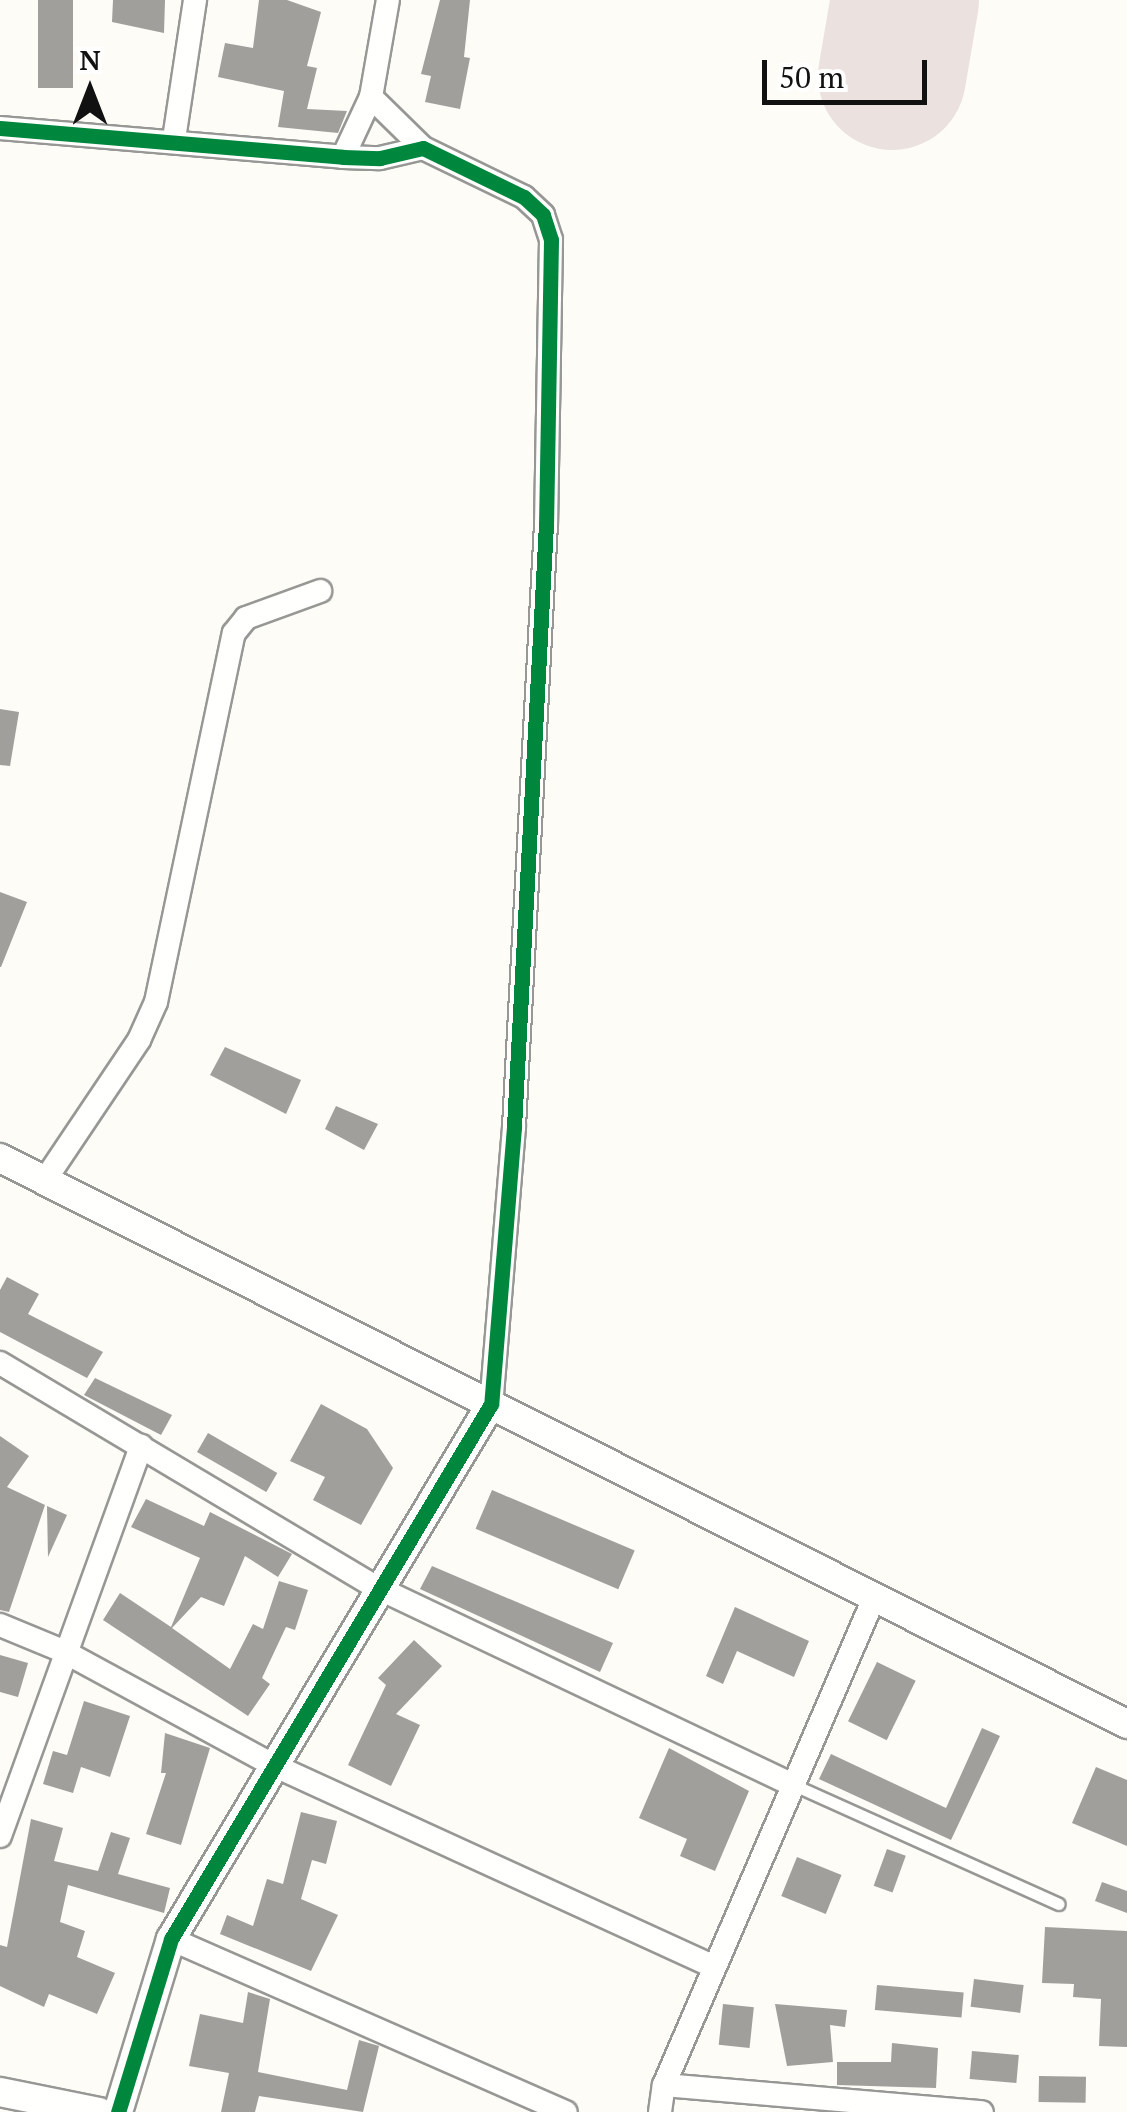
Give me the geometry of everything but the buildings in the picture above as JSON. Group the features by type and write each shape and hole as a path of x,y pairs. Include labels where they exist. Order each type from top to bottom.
{"street":[{"path":"174,140 195,0"},
{"path":"343,156 371,97 388,0"},
{"path":"118,2112 171,1939 271,1764 491,1404 514,1127 546,524 551,240 544,215 524,197 423,148 371,97"},
{"path":"0,128 343,156 423,148"},
{"path":"45,1180 139,1040 156,1002 234,633 246,618 320,591"},
{"path":"0,1158 1127,1724"},
{"path":"0,1363 378,1588 791,1784"},
{"path":"0,1836 63,1651 141,1446"},
{"path":"660,2112 664,2086 874,1598"},
{"path":"0,1625 63,1651 271,1764 714,1967"},
{"path":"171,1939 566,2112"},
{"path":"664,2086 982,2112"},
{"path":"0,2092 99,2112"}],"lane":[{"path":"791,1784 1059,1904"}],"runway":[{"path":"892,76 905,0"}],"cycle path":[{"path":"0,128 343,157 380,158 423,148 524,197 543,215 551,240 546,524 514,1127 491,1404 171,1939 118,2112"}]}
